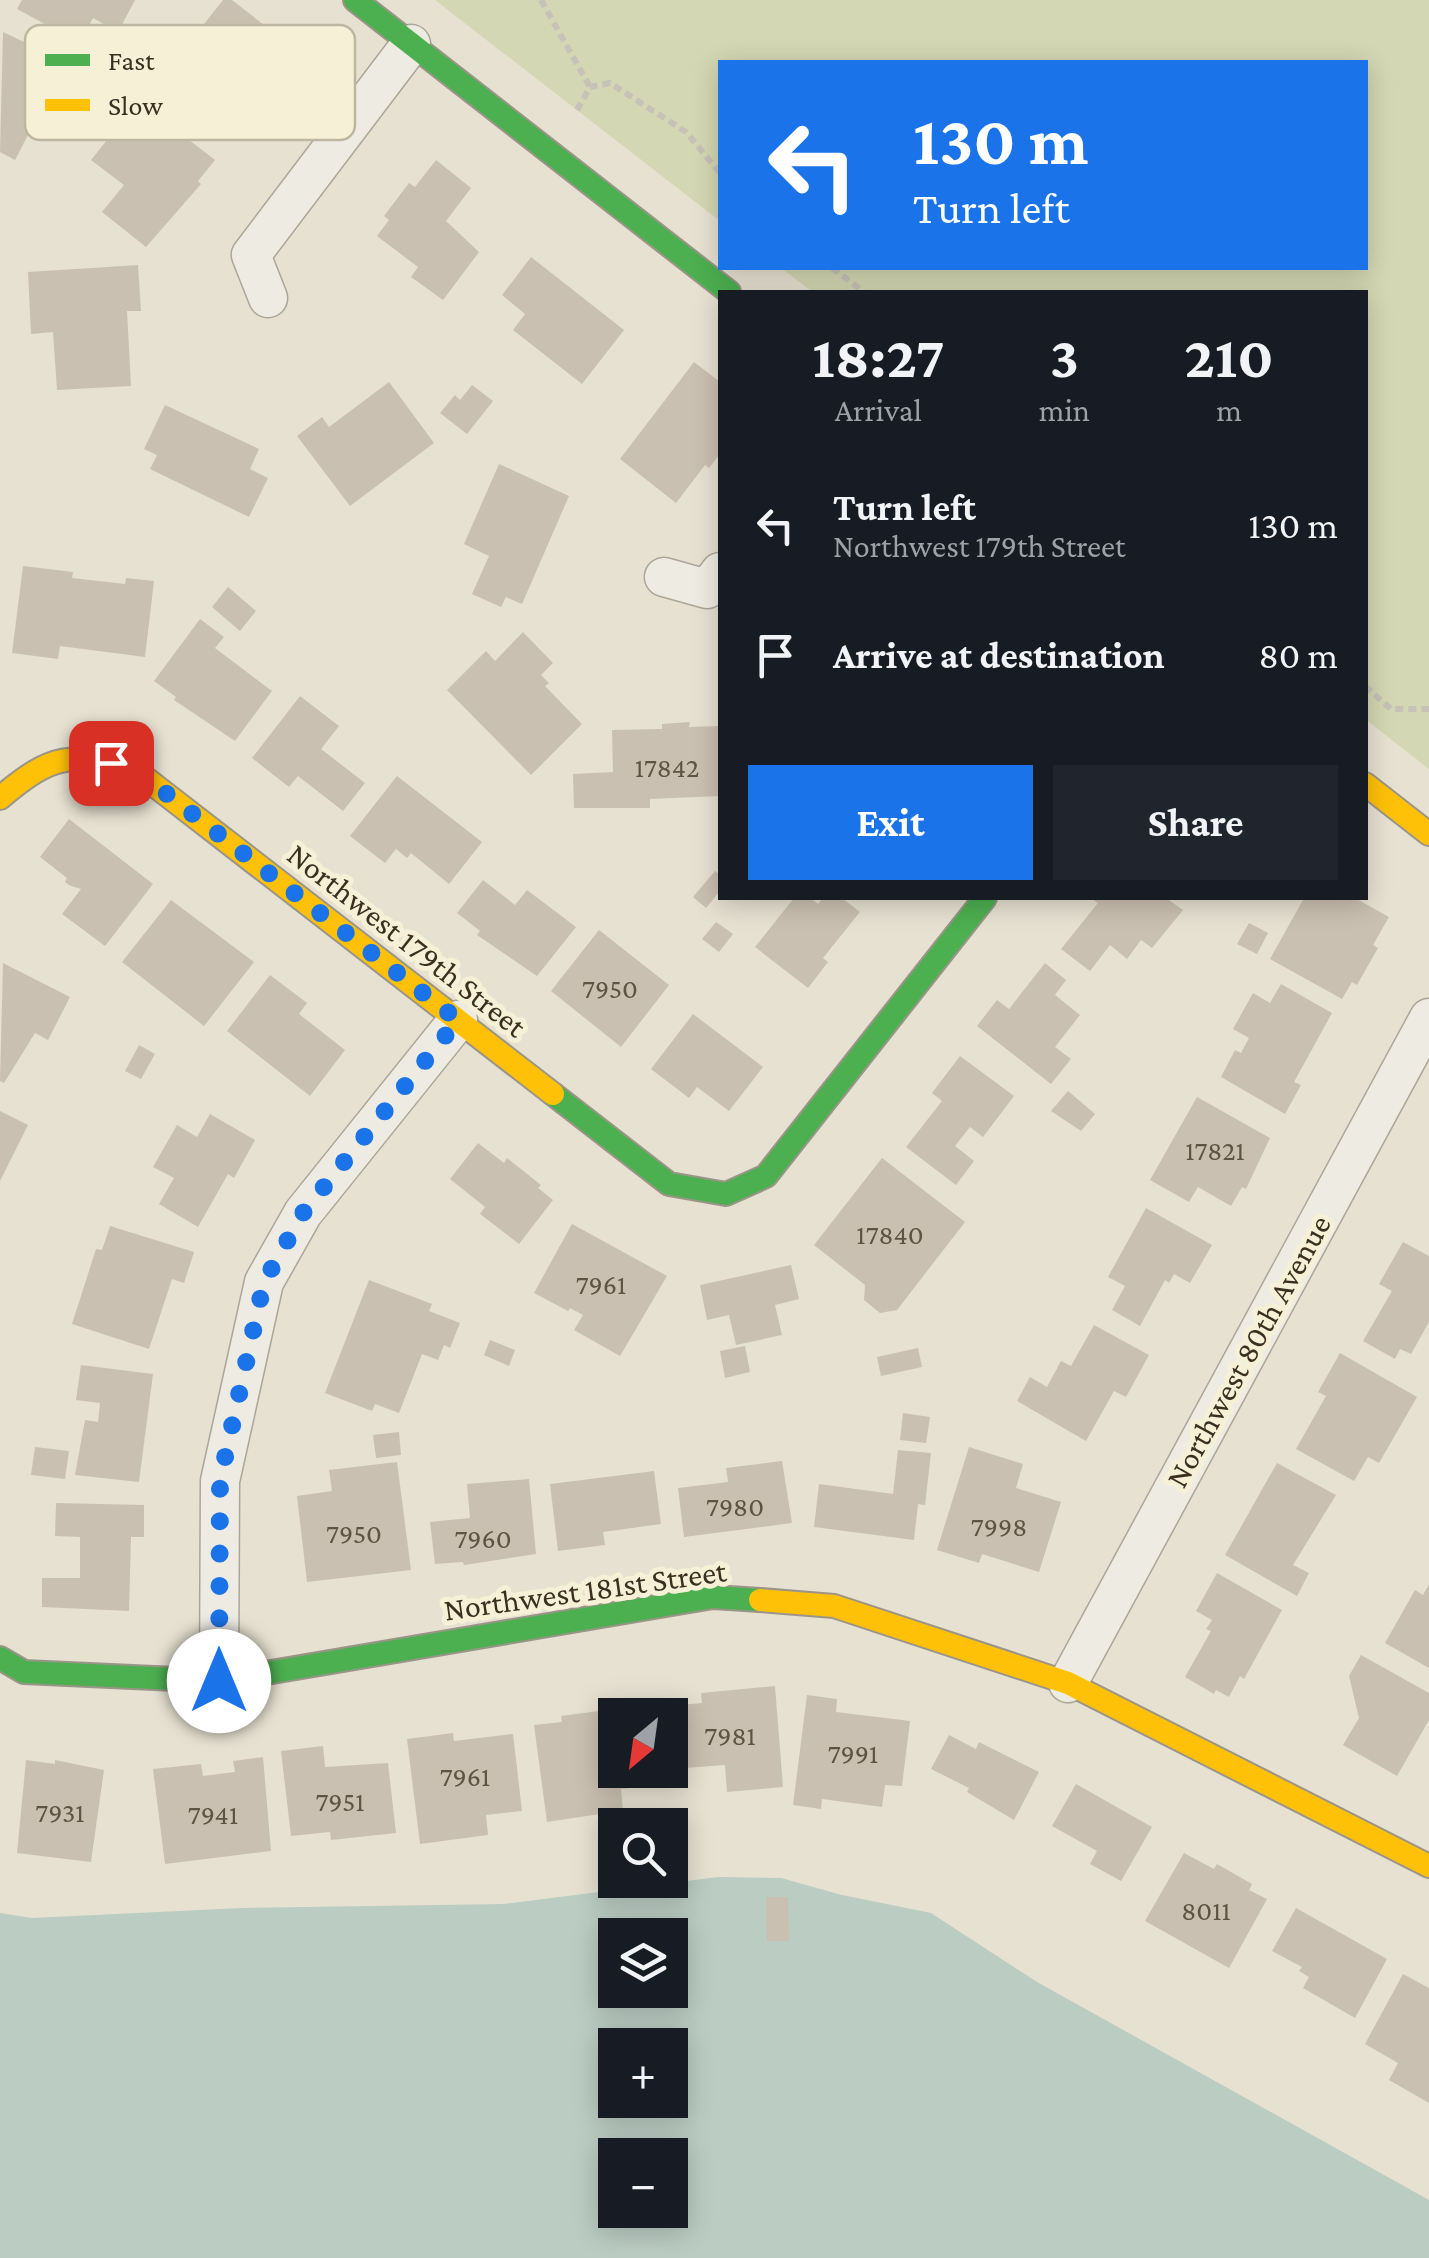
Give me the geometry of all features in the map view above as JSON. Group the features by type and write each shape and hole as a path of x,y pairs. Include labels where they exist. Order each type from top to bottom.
{"street":[{"path":"355,0 726,290"},
{"path":"355,117 410,44"},
{"path":"268,298 251,255 338,140"},
{"path":"664,578 706,589 718,574"},
{"name":"Northwest 179th Street","path":"0,798 42,763 86,755 136,770 669,1184 726,1194 766,1176 984,900"},
{"path":"1368,786 1429,834"},
{"name":"Northwest 80th Avenue","path":"1068,1683 1429,1018"},
{"path":"219,1681 220,1480 264,1282 303,1213 458,1020"},
{"name":"Northwest 181st Street","path":"0,1658 24,1672 219,1681 713,1597 834,1606 1068,1683 1429,1866"}],"path":[{"path":"541,0 590,87"},
{"path":"577,110 590,87 610,83 686,132 718,171"},
{"path":"835,270 861,290"},
{"path":"1368,689 1391,709 1429,710"}],"green space":[{"path":"435,0 1429,0 1429,769 1368,721 1368,290 810,290 784,270 1368,270 1368,60 718,60 718,219"}],"shaded area":[{"path":"718,1877 781,1878 931,1913 1037,1982 1429,2200 1429,2258 0,2258 0,1913 32,1918 242,1908 504,1904 598,1892 598,1898 688,1898 688,1881"}],"building":[{"path":"22,0 135,0 122,25 106,25 93,18 89,25 47,25 17,9"},
{"path":"223,0 232,0 264,25 203,25"},
{"path":"3,32 25,42 25,140 15,160 0,152"},
{"path":"107,140 189,140 215,160 198,181 201,184 146,247 102,212 124,185 91,160"},
{"path":"436,160 471,188 446,221 479,252 443,300 411,277 418,267 377,236 389,220 384,216 409,183 415,187"},
{"path":"531,257 624,330 582,384 513,330 525,314 502,295"},
{"path":"138,265 141,311 127,311 131,386 57,390 53,332 31,334 28,272"},
{"path":"694,362 718,380 718,457 709,468 705,465 676,503 620,459"},
{"path":"389,382 434,443 350,506 297,436 322,417 329,427"},
{"path":"472,385 493,401 467,434 440,413 455,395 460,400"},
{"path":"165,405 259,449 250,469 268,478 249,517 150,469 157,455 144,449"},
{"path":"499,464 569,496 522,604 506,597 501,607 472,594 489,556 464,544"},
{"path":"23,566 73,572 72,578 125,584 126,578 154,581 145,657 60,646 58,659 12,653"},
{"path":"228,587 256,611 240,631 212,607"},
{"path":"200,619 224,637 215,648 272,691 235,741 174,700 176,697 154,681"},
{"path":"523,632 553,663 541,675 549,683 545,686 582,724 531,775 447,690 486,651 495,661"},
{"path":"300,696 339,726 321,749 365,783 343,811 298,776 289,787 252,758"},
{"path":"690,722 689,727 718,726 718,796 650,799 650,808 574,808 573,774 613,772 612,730 662,729 662,724"},
{"path":"397,776 482,842 449,884 411,853 407,858 396,849 385,863 350,836"},
{"path":"69,819 153,884 105,946 62,914 81,889 65,882 67,878 40,857"},
{"path":"715,871 718,873 718,893 706,908 693,897"},
{"path":"483,880 515,905 527,890 576,927 537,976 477,935 480,931 457,913"},
{"path":"171,900 254,962 204,1026 122,962"},
{"path":"792,900 813,900 818,904 821,900 845,900 860,912 823,958 828,962 808,988 755,947"},
{"path":"1094,900 1169,900 1183,910 1152,948 1141,940 1127,959 1110,945 1090,971 1061,949 1098,903"},
{"path":"1303,900 1359,900 1389,917 1373,945 1378,948 1357,985 1352,982 1342,999 1270,959"},
{"path":"716,922 733,934 719,952 702,939"},
{"path":"1249,923 1268,933 1257,954 1237,944"},
{"path":"599,930 669,985 621,1047 551,991"},
{"path":"3,963 70,997 48,1040 35,1033 4,1083 0,1081"},
{"path":"1045,963 1066,980 1055,995 1080,1015 1055,1047 1071,1059 1051,1084 977,1026 997,1000 1009,1009"},
{"path":"270,975 307,1003 299,1014 345,1050 310,1096 227,1031"},
{"path":"1281,984 1332,1013 1294,1082 1301,1085 1285,1114 1221,1077 1235,1050 1241,1053 1249,1038 1233,1029 1253,993 1270,1003"},
{"path":"693,1014 763,1067 729,1111 697,1087 689,1098 651,1069"},
{"path":"139,1045 155,1054 141,1079 125,1071"},
{"path":"960,1056 1014,1096 983,1137 970,1127 955,1146 974,1161 956,1185 906,1147 942,1101 932,1093"},
{"path":"1068,1091 1095,1114 1081,1131 1051,1111"},
{"path":"1197,1097 1270,1138 1246,1189 1242,1187 1231,1206 1198,1187 1189,1202 1150,1180"},
{"path":"0,1111 28,1125 0,1181"},
{"path":"210,1114 255,1140 234,1178 228,1174 198,1227 159,1204 174,1178 153,1167 177,1125 197,1137"},
{"path":"478,1143 504,1163 507,1158 553,1200 519,1244 480,1214 485,1207 450,1179"},
{"path":"882,1158 965,1222 897,1310 880,1313 864,1300 865,1285 814,1245"},
{"path":"1146,1208 1212,1245 1190,1283 1174,1274 1169,1283 1165,1280 1140,1326 1112,1310 1125,1286 1108,1277"},
{"path":"572,1224 667,1276 620,1356 574,1330 583,1315 534,1293"},
{"path":"110,1226 194,1252 184,1283 172,1279 149,1349 72,1324 96,1249 102,1250"},
{"path":"1403,1242 1429,1256 1429,1322 1411,1354 1400,1349 1395,1359 1363,1341 1392,1291 1379,1284"},
{"path":"791,1265 799,1299 775,1305 782,1335 736,1345 729,1315 707,1320 700,1285"},
{"path":"369,1280 432,1304 429,1311 460,1323 450,1348 444,1345 438,1360 422,1354 399,1413 375,1404 372,1411 325,1393"},
{"path":"1094,1325 1149,1355 1126,1397 1114,1391 1086,1441 1017,1401 1030,1377 1047,1387 1061,1361 1071,1366"},
{"path":"490,1340 515,1350 509,1366 484,1355"},
{"path":"745,1346 750,1372 725,1378 720,1351"},
{"path":"918,1348 922,1367 881,1376 877,1357"},
{"path":"1340,1353 1417,1397 1379,1463 1368,1457 1354,1481 1296,1449 1326,1396 1318,1392"},
{"path":"81,1365 153,1374 139,1482 75,1475 85,1420 98,1422 100,1403 76,1400"},
{"path":"903,1413 930,1417 926,1443 900,1440"},
{"path":"399,1432 401,1455 376,1458 373,1435"},
{"path":"35,1447 69,1451 65,1479 31,1475"},
{"path":"969,1447 1023,1464 1016,1488 1061,1502 1039,1572 982,1554 979,1563 937,1550"},
{"path":"898,1450 931,1453 925,1505 918,1504 914,1540 814,1527 819,1484 893,1494"},
{"path":"782,1461 792,1523 684,1537 678,1488 728,1482 726,1468"},
{"path":"397,1462 411,1570 307,1582 297,1496 332,1491 329,1470"},
{"path":"1277,1463 1336,1495 1293,1565 1309,1573 1297,1596 1225,1555"},
{"path":"654,1471 661,1524 603,1532 605,1545 558,1551 550,1484"},
{"path":"529,1479 536,1554 464,1565 435,1564 430,1522 470,1518 467,1484"},
{"path":"56,1503 144,1505 144,1537 131,1537 129,1611 42,1607 42,1578 80,1578 80,1537 55,1536"},
{"path":"1217,1573 1282,1610 1244,1679 1240,1676 1229,1697 1216,1690 1214,1694 1185,1677 1211,1631 1206,1629 1212,1620 1196,1611"},
{"path":"1429,1584 1429,1668 1385,1643 1415,1590 1423,1595"},
{"path":"1361,1655 1429,1693 1429,1720 1397,1776 1343,1745 1359,1718 1349,1676"},
{"path":"775,1686 783,1787 727,1792 725,1765 688,1768 688,1704 702,1703 701,1693"},
{"path":"807,1695 837,1699 836,1712 910,1721 902,1786 885,1785 882,1807 822,1799 821,1809 793,1805"},
{"path":"598,1711 598,1788 630,1788 621,1789 623,1808 598,1808 598,1814 547,1822 534,1725 562,1722 561,1716"},
{"path":"453,1733 454,1741 513,1734 522,1811 486,1815 488,1835 420,1844 407,1739"},
{"path":"949,1735 976,1749 979,1742 1039,1772 1014,1820 967,1792 969,1788 931,1769"},
{"path":"323,1746 325,1767 388,1763 396,1833 331,1840 330,1832 291,1836 281,1751"},
{"path":"263,1757 271,1851 165,1864 153,1769 201,1764 203,1776 235,1772 233,1761"},
{"path":"26,1760 55,1764 55,1760 104,1770 91,1862 17,1853"},
{"path":"1076,1784 1152,1827 1121,1881 1090,1864 1097,1851 1052,1826"},
{"path":"1184,1853 1214,1869 1217,1864 1252,1884 1249,1890 1267,1899 1229,1968 1145,1921"},
{"path":"766,1897 788,1897 789,1941 767,1941"},
{"path":"1296,1908 1387,1959 1355,2018 1303,1988 1309,1977 1299,1971 1302,1967 1272,1951"},
{"path":"1403,1974 1429,1988 1429,2103 1389,2080 1398,2063 1365,2044"}],"traffic: fast":[{"path":"355,0 726,290"},
{"path":"553,1094 669,1184 726,1194 766,1176 983,900"},
{"path":"0,1658 24,1672 219,1681 713,1597 760,1600"}],"traffic: slow":[{"path":"0,798 34,772 63,760 95,761 136,771 553,1094"},
{"path":"1368,786 1429,834"},
{"path":"760,1600 834,1606 1068,1683 1429,1866"}],"route":[{"path":"111,763 136,770 458,1020 303,1213 264,1282 220,1480 219,1681"}]}
